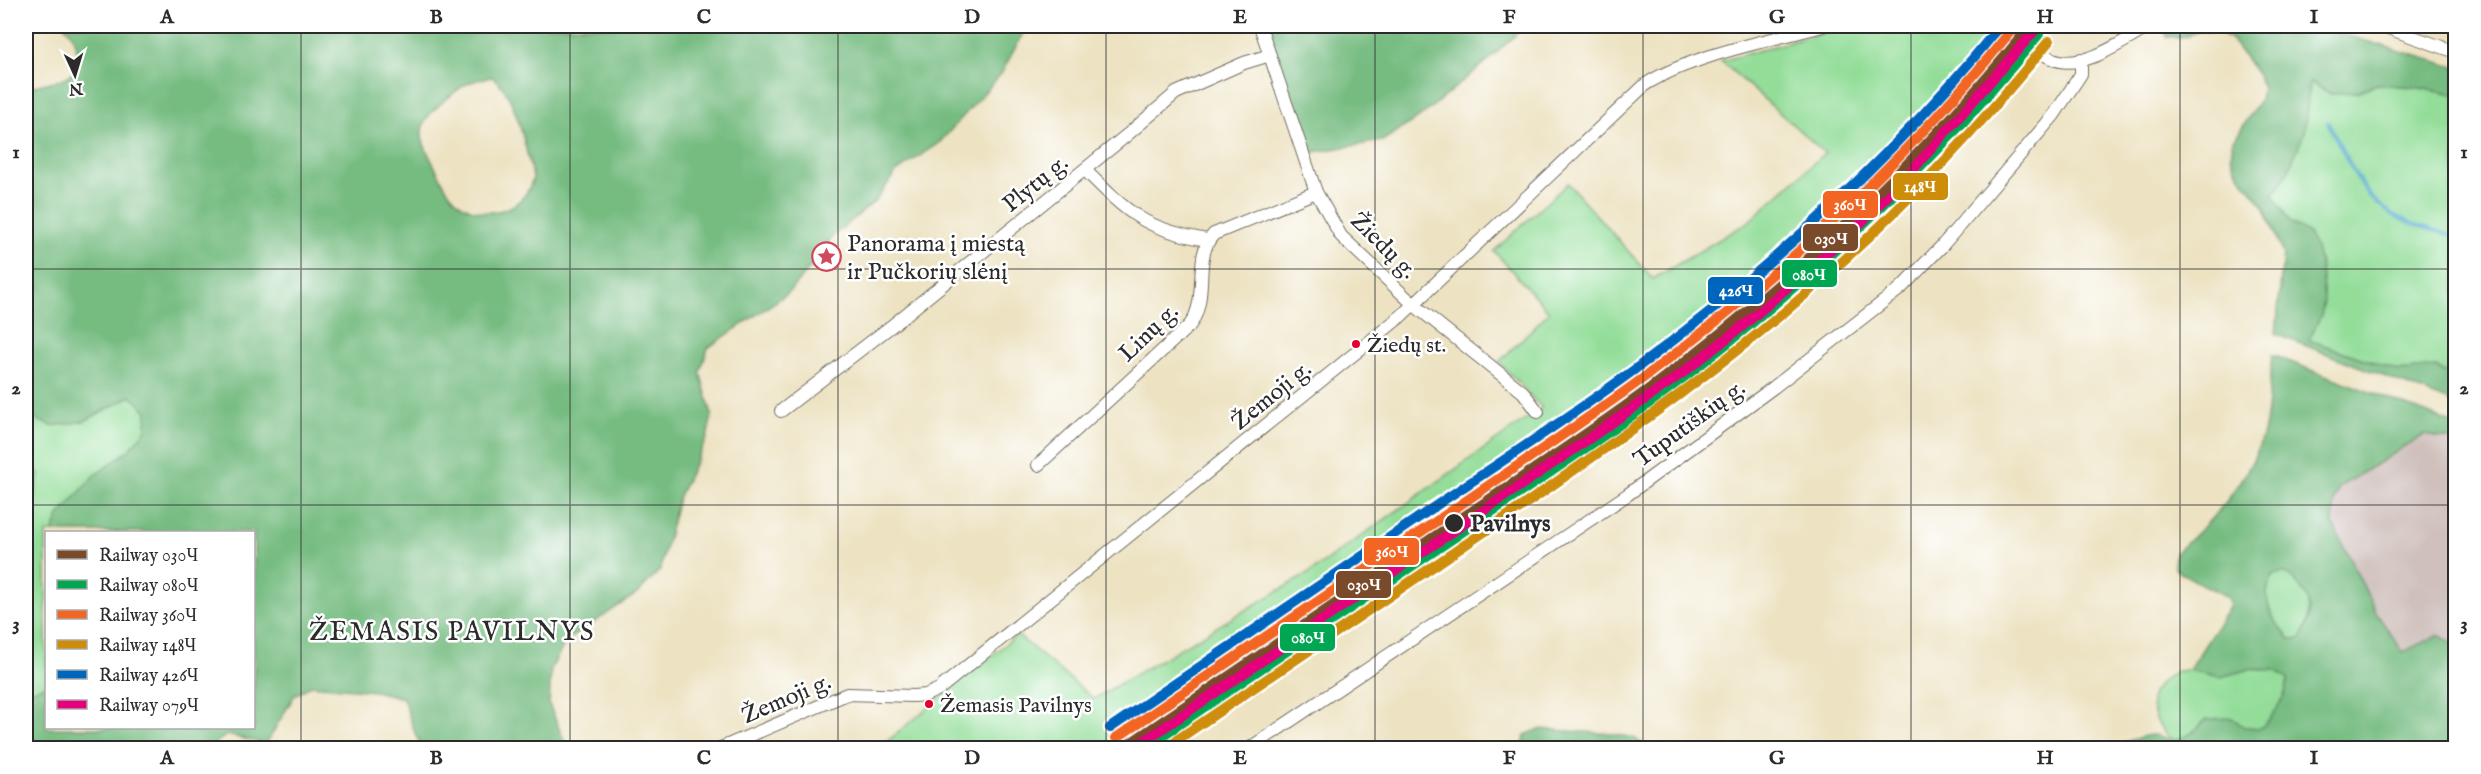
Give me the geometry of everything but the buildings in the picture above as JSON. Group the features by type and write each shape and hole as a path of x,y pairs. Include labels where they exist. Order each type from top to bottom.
{"street":[{"name":"Žiedų g.","path":"1260,26 1316,192 1341,236 1413,304 1523,392 1538,412"},
{"name":"Žemoji g.","path":"721,748 847,694 912,696 939,690 1387,328 1564,164 1646,84 1667,71 1822,26"},
{"path":"2005,26 2052,59 2063,62 2110,50 2150,26"},
{"path":"2382,26 2456,52"},
{"name":"Plytų g.","path":"781,411 894,324 1085,170 1176,93 1244,63 1270,55"},
{"name":"Tuputiškių g.","path":"1250,748 1627,495 1774,387 1901,288 1941,247 2054,115 2081,74 2081,59"},
{"path":"1085,170 1122,207 1142,220 1179,235 1207,240 1223,228 1316,192"},
{"name":"Linų g.","path":"1038,465 1196,316 1202,290 1207,240"}],"shaded area":[{"path":"2424,435 2455,440 2455,644 2438,635 2403,652 2386,629 2345,550 2333,524 2334,503 2339,487"}],"green space":[{"path":"64,26 1027,26 1001,74 940,142 895,173 876,200 832,237 814,263 788,293 708,348 700,372 712,415 707,438 678,498 660,570 638,593 566,641 551,669 549,704 567,748 423,748 416,736 403,698 375,691 311,685 294,696 266,744 227,735 208,748 26,748 26,693 45,685 45,729 255,729 255,531 53,531 59,516 93,477 129,450 146,430 147,411 131,396 84,421 52,426 26,415 26,88 63,79 76,71 76,46 72,35","holes":["492,77 508,96 519,122 533,177 529,188 515,204 494,212 483,212 461,204 449,192 425,147 422,139 423,124 434,110 456,91 477,80"]},
{"path":"1263,26 1525,26 1420,117 1382,141 1308,153"},
{"path":"1847,26 1994,26 2014,40 1863,199 1806,254 1736,312 1596,419 1114,748 879,748 1017,635 1094,699 1309,573 1542,408 1499,362 1549,312 1494,251 1568,183 1653,279 1747,223 1825,153 1721,61"},
{"path":"2181,26 2315,26 2455,67 2455,95 2415,87 2377,84 2356,92 2331,94 2310,82 2304,133 2287,174 2273,195 2290,222 2308,234 2316,248 2321,268 2324,302 2321,315 2309,340 2399,371 2436,367 2455,378 2455,404 2276,334 2283,254 2264,206 2239,175 2231,157 2233,142 2260,100 2262,89 2258,75 2231,39 2220,32 2200,31 2178,38 2166,37 2165,32"},
{"path":"2310,82 2356,92 2377,84 2415,87 2455,95 2455,378 2436,367 2399,371 2308,340 2321,315 2308,234 2290,222 2273,195 2287,174 2304,133"},
{"path":"2272,355 2455,424 2455,440 2424,435 2339,487 2334,503 2333,524 2377,614 2403,652 2438,635 2455,644 2455,748 2112,748 2147,736 2181,738 2194,731 2206,719 2232,718 2244,727 2261,728 2275,712 2285,693 2288,679 2275,670 2249,669 2221,677 2189,670 2230,606 2227,597 2186,576 2174,567 2175,553 2227,501 2256,454 2266,418","holes":["2285,573 2300,587 2308,603 2308,620 2301,639 2290,639 2283,632 2273,617 2267,601 2269,583 2274,574"]},
{"path":"131,396 147,411 146,430 129,450 93,477 59,516 53,531 45,531 45,685 26,693 26,530 39,474 26,456 26,415 52,426 84,421"},
{"path":"26,456 39,474 26,530"},
{"path":"2285,573 2294,580 2308,603 2308,620 2301,639 2290,639 2273,617 2267,601 2269,583 2274,574"},
{"path":"2249,669 2275,670 2288,679 2279,706 2261,728 2244,727 2232,718 2185,737 2172,739 2159,725 2152,706 2152,693 2159,684 2176,671 2189,670 2221,677"},
{"path":"1540,729 1614,734 1634,738 1649,748 1523,748 1525,735"}],"waterway":[{"path":"2328,123 2359,180 2379,205 2399,218 2456,236"}],"rail line":[{"name":"426Ч","path":"1110,728 1566,418 1684,332 1828,210 1917,121 2000,26"},
{"name":"360Ч","path":"1116,738 1569,431 1693,340 1840,214 1931,123 2015,26"},
{"name":"030Ч","path":"1123,748 1575,441 1702,348 1803,263 1898,173 1944,126 2030,26"},
{"name":"079Ч","path":"1134,748 1570,452 1680,375 1744,325 1852,232 1910,173 2039,26"},
{"name":"080Ч","path":"1144,748 1582,451 1708,359 1810,273 1906,182 1952,134 2039,34"},
{"name":"148Ч","path":"1165,748 1515,511 1638,425 1757,335 1833,270 1919,188 1999,101 2049,41"}],"place":[{"name":"Panorama į miestą ir Pučkorių slėnį","path":"826,257"},
{"name":"Žiedų st.","path":"1356,344"},
{"name":"Pavilnys","path":"1454,523"},
{"name":"Žemasis Pavilnys","path":"929,704"}],"district":[{"name":"ŽEMASIS PAVILNYS","path":"452,631"}]}
